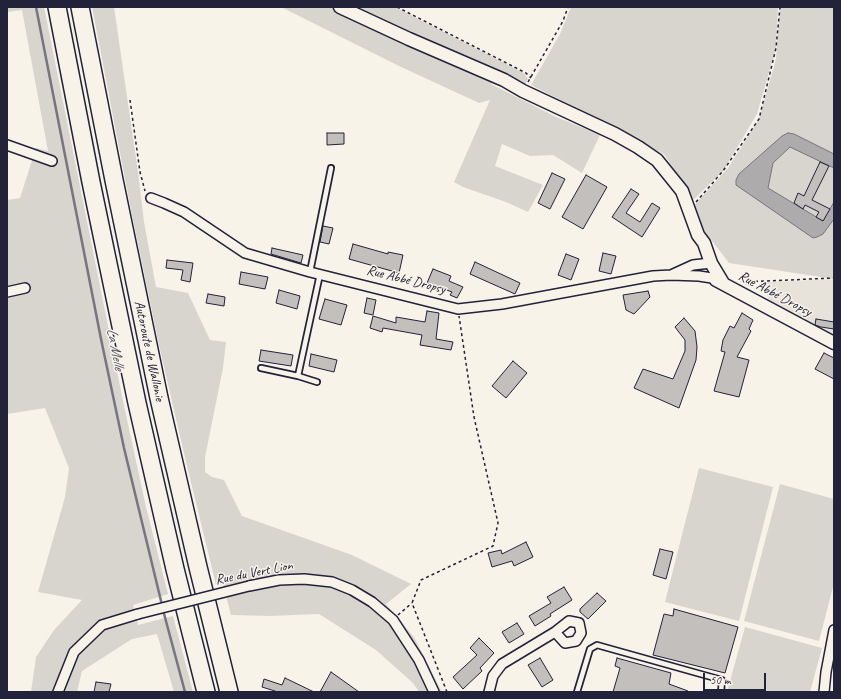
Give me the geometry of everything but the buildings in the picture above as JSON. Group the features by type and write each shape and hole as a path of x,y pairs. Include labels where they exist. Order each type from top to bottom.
{"highway":[{"name":"Autoroute de Wallonie","path":"57,7 91,182 137,402 175,569 206,692"},
{"name":"Autoroute de Wallonie","path":"80,7 159,398 198,567 229,692"}],"street":[{"name":"Rue Abbé Dropsy","path":"340,7 504,80 523,91 615,134 657,160 682,191 698,235 704,243 707,264 718,281"},
{"path":"7,145 52,161"},
{"name":"Rue Abbé Dropsy","path":"151,198 184,212 245,253 310,272 458,309 502,304 653,276 699,276 718,281 834,343"},
{"name":"Rue Abbé Dropsy","path":"671,275 693,265 707,264"},
{"path":"7,292 25,288"},
{"name":"Rue du Vert Lion","path":"58,692 74,652 102,625 138,614 249,586 279,580 304,578 332,582 352,590 372,602 393,620 419,660 434,692"},
{"path":"824,692 826,672 834,630"},
{"path":"489,692 493,676 502,664 555,632"}],"lane":[{"path":"310,272 331,168"},
{"path":"298,376 320,274"},
{"path":"262,368 317,382"},
{"path":"576,692 590,649 597,645 722,680 721,692"}],"path":[{"path":"397,7 526,73 531,78"},
{"path":"523,91 563,21 568,7"},
{"path":"689,211 722,171 759,119 776,48 780,7"},
{"path":"130,100 140,172 145,191 151,198"},
{"path":"718,281 834,278"},
{"path":"393,620 412,603 421,580 493,546 498,523 474,417 458,309"},
{"path":"412,603 447,692"}],"shaded area":[{"path":"7,7 44,7 123,401 146,507 168,594 133,605 138,625 173,616 193,692 174,692 157,634 132,639 82,671 77,692 31,692 36,657 54,630 82,600 38,592 65,497 69,468 45,408 7,414 7,200 20,198 36,148 48,151 22,10 7,12"},
{"path":"92,7 114,7 144,222 156,287 188,293 210,340 226,342 223,368 205,457 205,472 212,477 224,480 242,516 352,555 411,584 386,604 414,637 442,692 419,692 413,683 376,650 319,614 270,616 231,615 223,584 216,585 159,345 132,215"},
{"path":"281,7 395,7 524,73 528,79 525,85 497,72 491,84 554,116 600,135 582,173 553,155 530,156 502,144 495,166 543,185 528,212 506,202 463,187 454,182 490,100 479,103 399,66"},
{"path":"571,7 778,7 776,48 757,114 723,171 693,200 664,154 531,85 560,34"},
{"path":"780,7 834,7 834,279 729,263 689,211 728,168 759,119 776,59"},
{"path":"788,133 794,134 834,154 834,168 790,147 773,163 768,188 823,221 834,202 834,219 823,234 817,237 813,238 736,185 736,180 739,174 782,136"},
{"path":"834,279 834,342 768,304 767,282"},
{"path":"699,468 773,487 739,621 665,602"},
{"path":"780,484 834,499 834,583 819,641 744,621"},
{"path":"745,627 822,648 810,692 727,692"}],"waterway":[{"name":"La Melle","path":"36,7 101,339 124,448 162,605"},
{"name":"La Melle","path":"163,610 185,692"}]}
